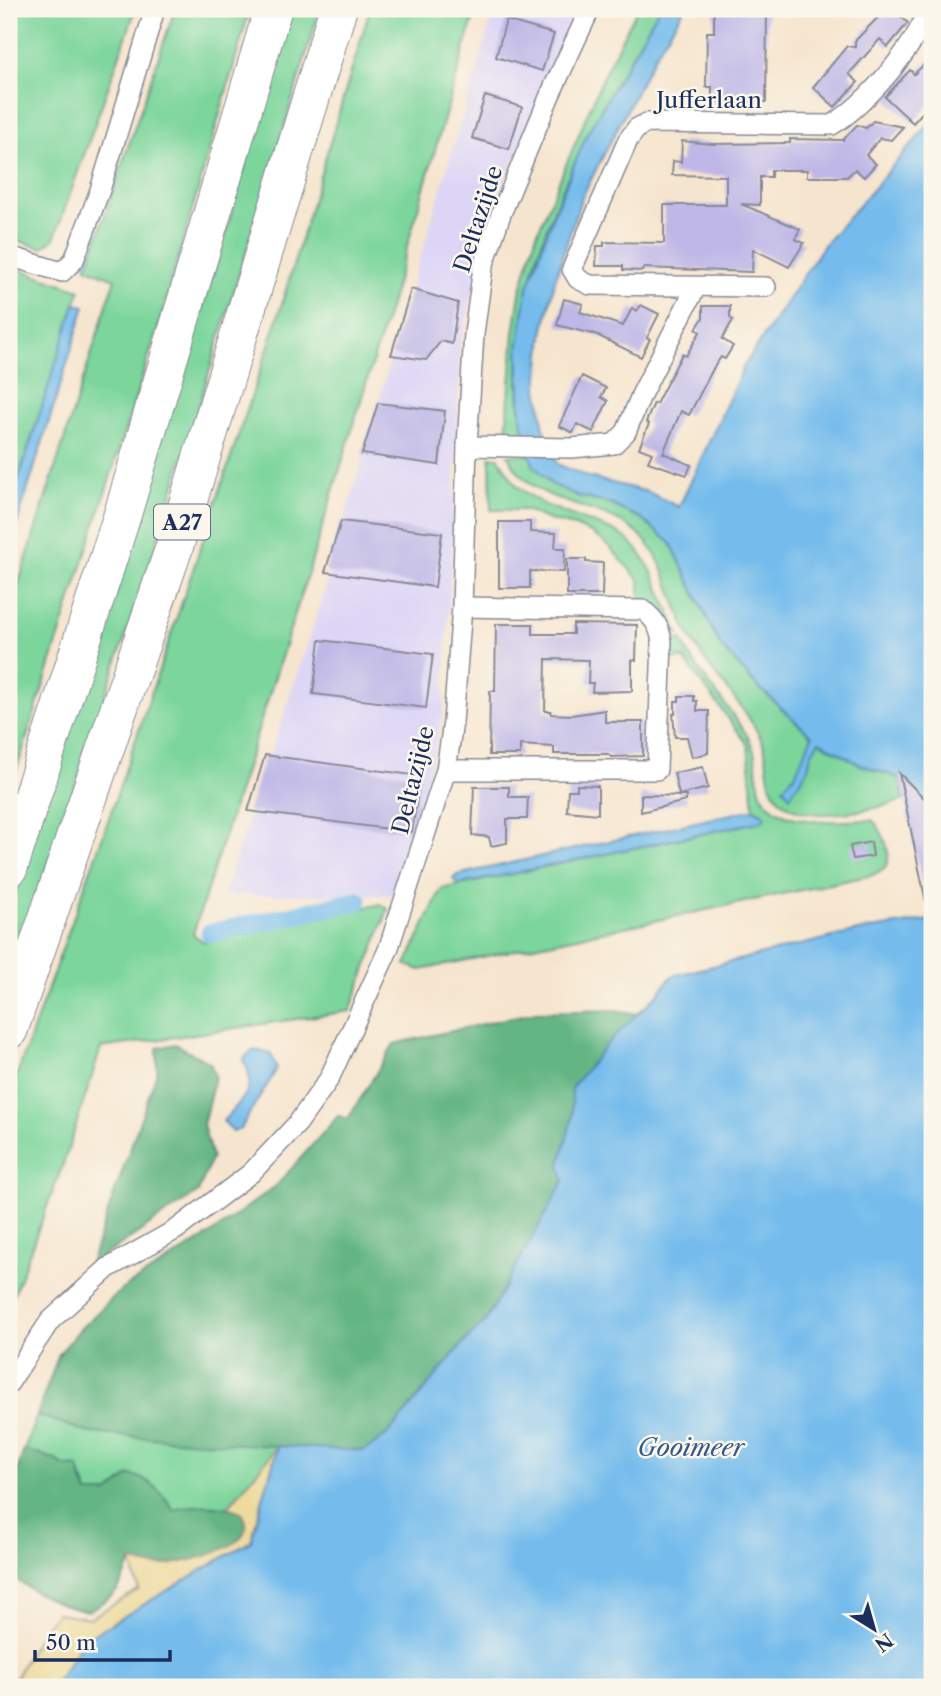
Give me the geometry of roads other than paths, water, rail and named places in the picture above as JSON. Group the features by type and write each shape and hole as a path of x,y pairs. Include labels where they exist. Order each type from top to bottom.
{"highway":[{"name":"A27","path":"9,867 122,516 273,9"},
{"name":"A27","path":"9,1030 175,545 338,9"}],"street":[{"path":"9,256 62,272 74,260 100,191 155,9"},
{"name":"Deltazijde","path":"9,1383 50,1321 108,1268 177,1229 251,1173 298,1124 329,1079 388,950 446,770 456,696 474,334 483,267 501,214 550,95 590,9"},
{"name":"Jufferlaan","path":"766,287 590,285 578,279 572,269 628,140 638,128 647,124 832,125 848,115 907,51 923,24 928,9"},
{"path":"467,446 572,448 614,444 626,432 642,393 696,287"},
{"path":"446,770 657,771 662,642 660,630 649,614 643,610 462,607"}],"water":[{"path":"659,9 684,9 654,57 581,199 555,280 543,334 538,387 544,430 557,464 588,477 648,492 679,507 744,366 824,245 932,121 932,867 916,790 906,780 861,765 819,741 811,754 808,769 790,796 783,787 795,775 812,736 756,685 720,645 671,543 640,518 610,504 578,496 551,484 533,465 521,418 518,348 527,290 554,213 587,134"},
{"path":"75,304 85,306 9,549 9,508"},
{"path":"754,809 765,816 762,821 458,885 453,879 457,875"},
{"name":"Gooimeer","path":"930,920 932,1687 53,1687 84,1640 251,1541 278,1446 363,1451 381,1440 396,1425 453,1355 485,1322 564,1181 560,1165 572,1118 572,1087 606,1045 657,995 672,976 858,931"},
{"path":"252,1050 270,1053 277,1068 241,1129 233,1131 223,1121 249,1086 250,1078 243,1060"}],"waterway":[{"path":"85,263 94,233"},
{"path":"210,933 358,901"}]}
